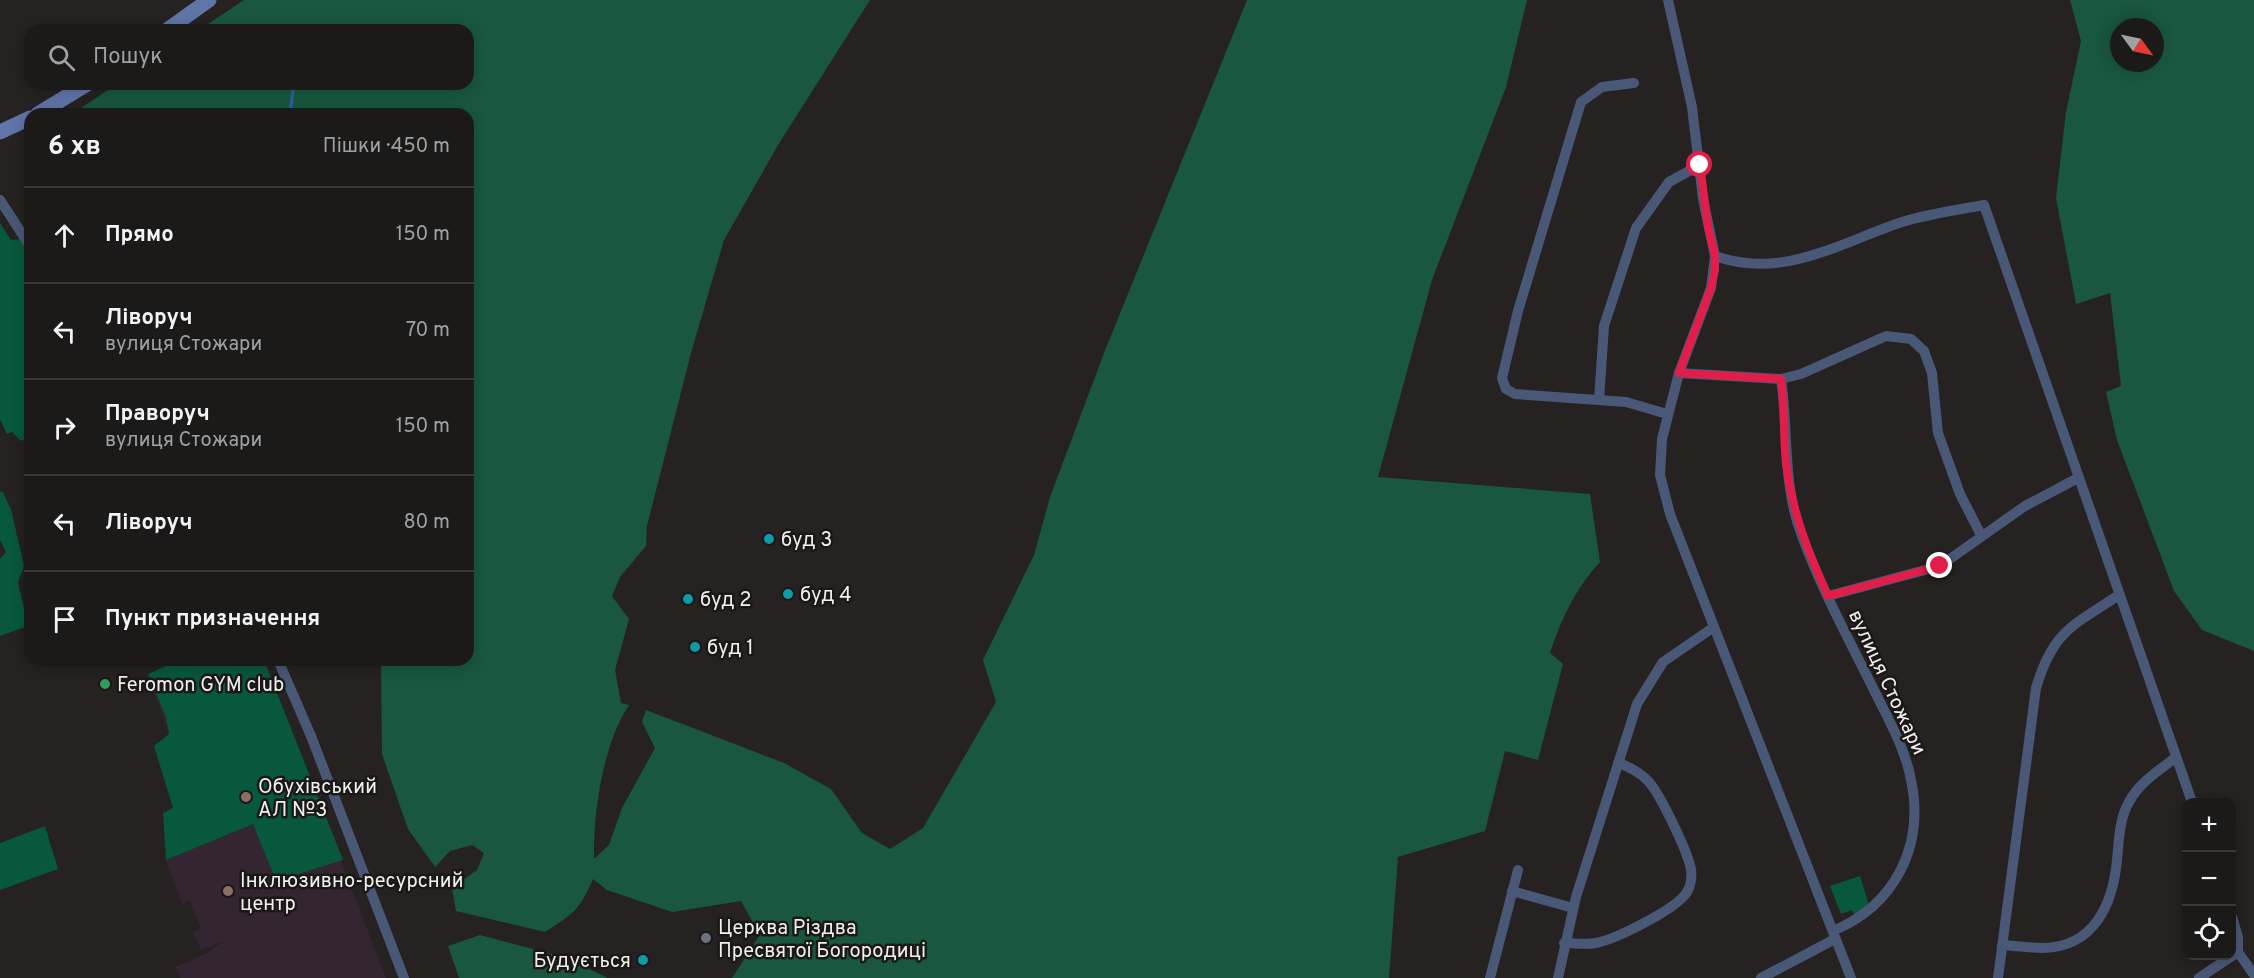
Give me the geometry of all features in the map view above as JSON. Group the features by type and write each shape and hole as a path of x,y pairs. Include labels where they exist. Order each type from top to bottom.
{"main road":[{"path":"175,24 209,0"},
{"path":"48,108 77,90"},
{"path":"0,132 24,121"}],"street":[{"path":"1668,0 1684,62 1708,227 1715,256 1711,288 1679,373 1667,414 1660,461 1664,492 1714,627 1851,978"},
{"path":"1634,83 1602,87 1581,102 1525,288 1502,378 1506,389 1515,394 1626,402 1667,414"},
{"path":"1599,400 1604,326 1636,228 1669,182 1700,165"},
{"path":"0,200 24,237"},
{"path":"1715,256 1750,264 1799,261 1905,221 1984,205 2119,595 2138,641 2175,758 2190,798"},
{"path":"1679,373 1781,379 1801,374 1886,336 1911,339 1924,351 1932,372 1938,433 1960,494 1981,535"},
{"name":"вулиця Стожари","path":"1761,978 1868,913 1892,887 1908,850 1914,806 1911,779 1898,740 1801,535 1791,497 1786,460 1781,379"},
{"path":"1828,596 1940,566 1981,535 2078,478"},
{"path":"1998,978 2036,688 2043,663 2051,647 2069,628 2119,595"},
{"path":"1558,978 1573,908 1636,704 1663,662 1677,650 1714,627"},
{"path":"281,666 311,736 404,978"},
{"path":"2002,945 2044,948 2060,946 2076,938 2096,923 2112,897 2121,825 2127,804 2146,781 2175,758"},
{"path":"1564,943 1593,944 1617,937 1682,898 1688,890 1691,869 1669,818 1650,783 1633,768 1618,763"},
{"path":"1490,978 1518,870"},
{"path":"1512,891 1573,908"},
{"path":"2236,930 2238,952 2254,975"},
{"path":"2199,978 2238,952"}],"shaded area":[{"name":"Обухівський АЛ №3","path":"167,666 266,666 386,978 180,978 175,967 207,953 224,941 201,950 193,932 201,928 190,901 182,904 166,860 195,847 154,746 169,734 148,674"}],"green space":[{"path":"244,0 870,0 778,145 724,240 691,353 647,526 646,546 620,577 612,596 629,619 615,670 621,703 629,705 612,739 601,779 595,821 594,859 609,845 622,808 655,748 642,722 646,710 784,763 831,789 862,833 890,849 923,828 996,702 983,660 1034,555 1050,497 1104,353 1247,0 1527,0 1506,87 1432,280 1378,477 1590,494 1600,562 1583,583 1570,605 1550,653 1563,664 1538,760 1505,751 1485,831 1398,857 1389,978 732,978 760,935 741,901 672,912 607,890 593,879 575,910 545,932 456,911 452,888 477,870 484,853 472,845 450,851 435,867 408,829 382,754 381,666 474,666 474,108 81,108 108,90 474,90 474,24 208,24"},
{"path":"2070,0 2254,0 2254,651 2202,630 2174,591 2117,440 2106,392 2121,386 2110,293 2076,304 2056,198 2066,112 2081,41"},
{"path":"0,223 11,240 21,239 24,244 24,439 21,441 12,432 7,434 0,419"},
{"path":"2,491 11,509 24,566 18,582 24,608 24,627 0,636 0,559 6,552 0,540 0,492"},
{"name":"Обухівський АЛ №3","path":"166,666 266,666 343,860 276,881 253,824 166,860 163,813 173,808 154,746 169,734 166,717 148,674"},
{"path":"45,826 58,869 0,890 0,843"},
{"path":"1860,876 1869,905 1855,916 1852,910 1841,914 1830,886"},
{"path":"480,935 563,957 608,978 459,978 448,946"}],"waterway":[{"path":"291,108 293,90"}],"place":[{"name":"буд 3","path":"769,539"},
{"name":"буд 4","path":"788,594"},
{"name":"буд 2","path":"688,599"},
{"name":"буд 1","path":"695,647"},
{"name":"Feromon GYM club","path":"105,684"},
{"name":"Обухівський АЛ №3","path":"246,797"},
{"name":"Інклюзивно-ресурсний центр","path":"228,891"},
{"name":"Церква Різдва Пресвятої Богородиці","path":"706,938"},
{"name":"Будується","path":"643,960"}],"route":[{"path":"1700,165 1703,199 1715,256 1715,270 1711,288 1679,373 1781,379 1784,398 1786,460 1791,497 1801,535 1828,596 1925,572 1940,566"}]}
